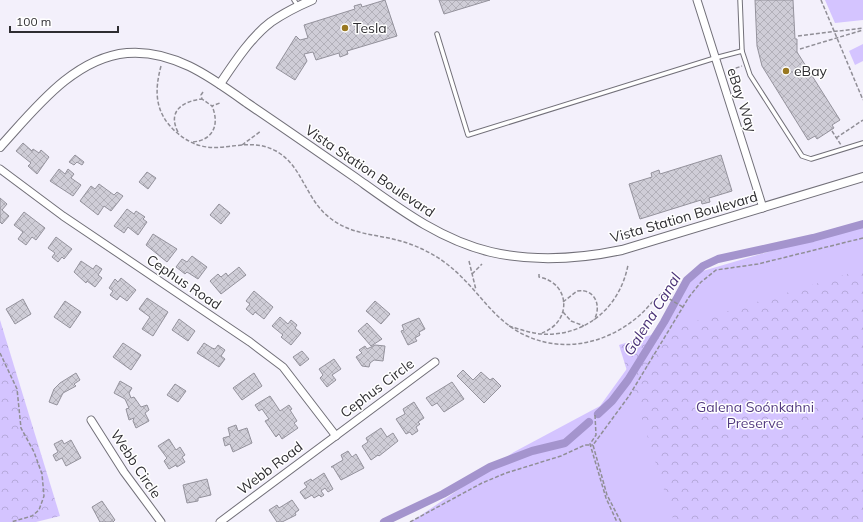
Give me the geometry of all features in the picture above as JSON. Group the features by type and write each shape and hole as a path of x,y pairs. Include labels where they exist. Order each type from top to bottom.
{"street":[{"path":"220,84 252,41 270,23 296,3 312,0"},
{"name":"eBay Way","path":"697,0 763,208"},
{"name":"Vista Station Boulevard","path":"0,147 41,102 77,72 93,63 127,53 155,54 176,60 220,84 412,218 453,238 490,251 534,258 557,258 601,254 622,250 763,208 863,176"},
{"name":"Cephus Road","path":"0,169 63,216 250,342 283,367 336,436"},
{"name":"Cephus Circle","path":"336,436 435,362"},
{"name":"Webb Circle","path":"91,420 124,472 161,522"},
{"name":"Webb Road","path":"220,522 336,436"}],"lane":[{"path":"740,0 742,51 750,75 804,157 813,158 863,143"},
{"path":"437,34 468,135 715,58 742,51"}],"path":[{"path":"821,0 863,100"},
{"path":"798,36 863,29"},
{"path":"800,49 863,29"},
{"path":"161,66 156,84 157,99 168,124 178,133 191,142 209,148 241,146 248,144 260,145 283,155 296,169 316,205 330,218 344,227 358,233 404,242 421,249 450,266 477,292 492,311 507,325 515,331 532,339 550,343 579,344 614,334 641,314 661,294 683,307"},
{"path":"730,70 742,66"},
{"path":"202,99 201,95 203,92"},
{"path":"178,133 174,121 179,108 189,101 202,99 212,106 217,120 214,131 205,138 191,142"},
{"path":"212,106 220,103"},
{"path":"836,138 863,120"},
{"path":"241,146 261,131"},
{"path":"832,131 841,145"},
{"path":"592,445 629,396 683,307 701,282 716,270 758,264 863,238"},
{"path":"469,261 477,292"},
{"path":"472,274 482,264"},
{"path":"507,325 540,334 567,332 593,322 613,302 622,285 628,265"},
{"path":"539,274 539,277 547,279 553,283 559,290 563,302 563,311 559,322 554,327 540,334"},
{"path":"563,302 577,291 583,290 592,294 598,305 598,313 593,322"},
{"path":"563,311 571,321 584,326"},
{"path":"0,353 17,389 21,428 34,452 42,474 44,496 39,510 32,516 11,522"},
{"path":"594,415 596,435 592,445 606,498 616,522"},
{"path":"410,522 482,483 506,473 561,456 585,445 592,445"},
{"path":"592,445 607,495 621,522"}],"green space":[{"path":"825,0 863,0 863,20 835,23"},
{"path":"863,44 863,61 855,65 849,51"},
{"name":"Galena Soónkahni Preserve","path":"863,224 863,522 411,522 514,452 600,406 696,273"},
{"name":"Galena Soónkahni Preserve","path":"863,269 863,522 674,522 619,345"},
{"path":"0,320 60,516 36,522 0,522"}],"building":[{"path":"385,0 397,36 347,51 348,54 340,57 339,53 316,60 313,52 304,54 307,61 295,80 276,68 296,36 300,40 308,38 304,25 355,9 354,6 361,4 362,7"},
{"path":"439,0 490,0 444,14"},
{"name":"eBay","path":"755,0 793,0 797,52 840,120 832,125 834,128 817,139 815,136 808,140 762,66 757,46"},
{"path":"23,143 32,151 33,149 39,153 41,150 49,157 37,174 28,166 31,163 16,151"},
{"path":"75,155 84,162 82,165 77,162 74,165 69,162"},
{"path":"721,155 732,191 709,198 710,202 702,204 701,200 640,219 629,184 652,177 651,173 659,170 660,174"},
{"path":"59,169 65,174 68,169 74,174 71,178 81,185 73,196 50,181"},
{"path":"147,172 156,178 148,189 139,182"},
{"path":"99,184 114,195 117,192 123,196 111,211 104,206 98,215 80,201 91,186 95,189"},
{"path":"0,198 7,204 2,210 9,216 2,224 0,222"},
{"path":"219,204 230,213 221,224 210,215"},
{"path":"127,209 134,214 136,211 145,217 143,219 147,222 138,235 128,227 124,233 114,226"},
{"path":"24,212 45,228 36,240 32,237 26,245 18,239 23,232 14,225"},
{"path":"153,234 177,249 167,262 146,245"},
{"path":"56,237 72,249 64,259 62,257 58,262 52,257 55,253 48,248"},
{"path":"192,256 207,267 198,279 187,272 185,274 176,267 182,259 187,262"},
{"path":"81,261 93,269 96,265 102,269 98,275 102,278 95,287 87,281 86,283 74,272"},
{"path":"239,267 246,275 221,294 210,281 218,274 221,277 226,273 228,276"},
{"path":"121,278 136,290 127,301 120,296 117,300 110,295 113,291 109,288 115,279 118,282"},
{"path":"254,291 273,307 264,319 255,312 253,315 246,309 250,304 246,301"},
{"path":"147,298 168,312 153,336 142,329 150,317 139,309"},
{"path":"23,299 31,314 15,324 6,309"},
{"path":"65,301 81,312 70,328 54,317"},
{"path":"375,301 390,314 381,324 366,311"},
{"path":"280,317 288,324 291,320 297,325 295,328 301,333 291,345 281,337 283,335 272,326"},
{"path":"419,318 425,329 419,332 420,335 415,338 417,341 408,345 401,331 404,330 402,325"},
{"path":"179,319 195,331 188,341 172,330"},
{"path":"367,323 382,339 371,346 358,331"},
{"path":"123,343 141,355 131,370 113,357"},
{"path":"204,343 215,349 218,345 225,350 221,356 225,359 219,367 197,353"},
{"path":"375,345 385,346 383,361 374,360 370,363 369,367 362,366 356,357 362,353 359,350 365,346 367,349"},
{"path":"302,351 309,359 300,366 293,357"},
{"path":"334,359 341,369 332,375 336,380 327,387 320,378 323,375 319,369"},
{"path":"463,370 473,380 481,372 490,380 493,378 501,386 484,403 457,376"},
{"path":"76,373 80,380 74,384 76,386 63,393 57,405 49,402 54,389 60,383"},
{"path":"254,373 262,386 242,400 233,388"},
{"path":"120,381 132,388 129,393 131,398 134,397 141,407 147,405 149,410 145,413 149,421 136,428 133,421 134,418 129,420 126,409 129,408 125,399 114,393"},
{"path":"452,382 464,399 444,412 437,403 432,406 426,398"},
{"path":"175,384 186,391 178,402 167,395"},
{"path":"270,396 280,411 289,405 292,409 290,410 297,421 294,423 298,428 282,439 279,434 276,437 265,421 269,419 262,409 259,411 255,405"},
{"path":"414,402 424,418 418,422 420,424 416,427 418,431 412,435 410,432 406,434 396,419 405,414 403,409"},
{"path":"236,425 238,431 247,428 252,443 233,452 230,444 225,446 223,438 230,436 228,428"},
{"path":"381,428 387,437 393,433 398,441 379,456 378,455 371,460 362,446 368,442 366,438"},
{"path":"169,439 176,450 180,447 185,455 182,457 185,462 177,467 176,465 169,469 164,461 167,458 158,446"},
{"path":"62,440 64,444 71,440 81,458 66,466 62,458 56,461 53,455 58,452 54,444"},
{"path":"348,451 352,457 356,454 364,468 341,480 333,467 331,467 343,460 341,455"},
{"path":"324,473 333,489 328,492 325,488 321,491 324,495 321,497 319,495 314,498 312,495 305,499 300,492 307,487 304,483 311,479 312,481"},
{"path":"207,479 211,495 198,498 198,501 187,503 183,485"},
{"path":"292,500 299,510 295,513 296,515 282,522 277,522 269,510 277,505 279,508"},
{"path":"102,501 115,520 113,522 100,522 92,507"}],"waterway":[{"name":"Galena Canal","path":"598,414 612,401 628,380 664,322 687,280 703,266 718,259 813,238 863,224"},
{"name":"Galena Canal","path":"384,522 443,494 490,467 532,451 565,443 589,422"}],"place":[{"name":"Tesla","path":"345,28"},
{"name":"eBay","path":"786,71"}]}
